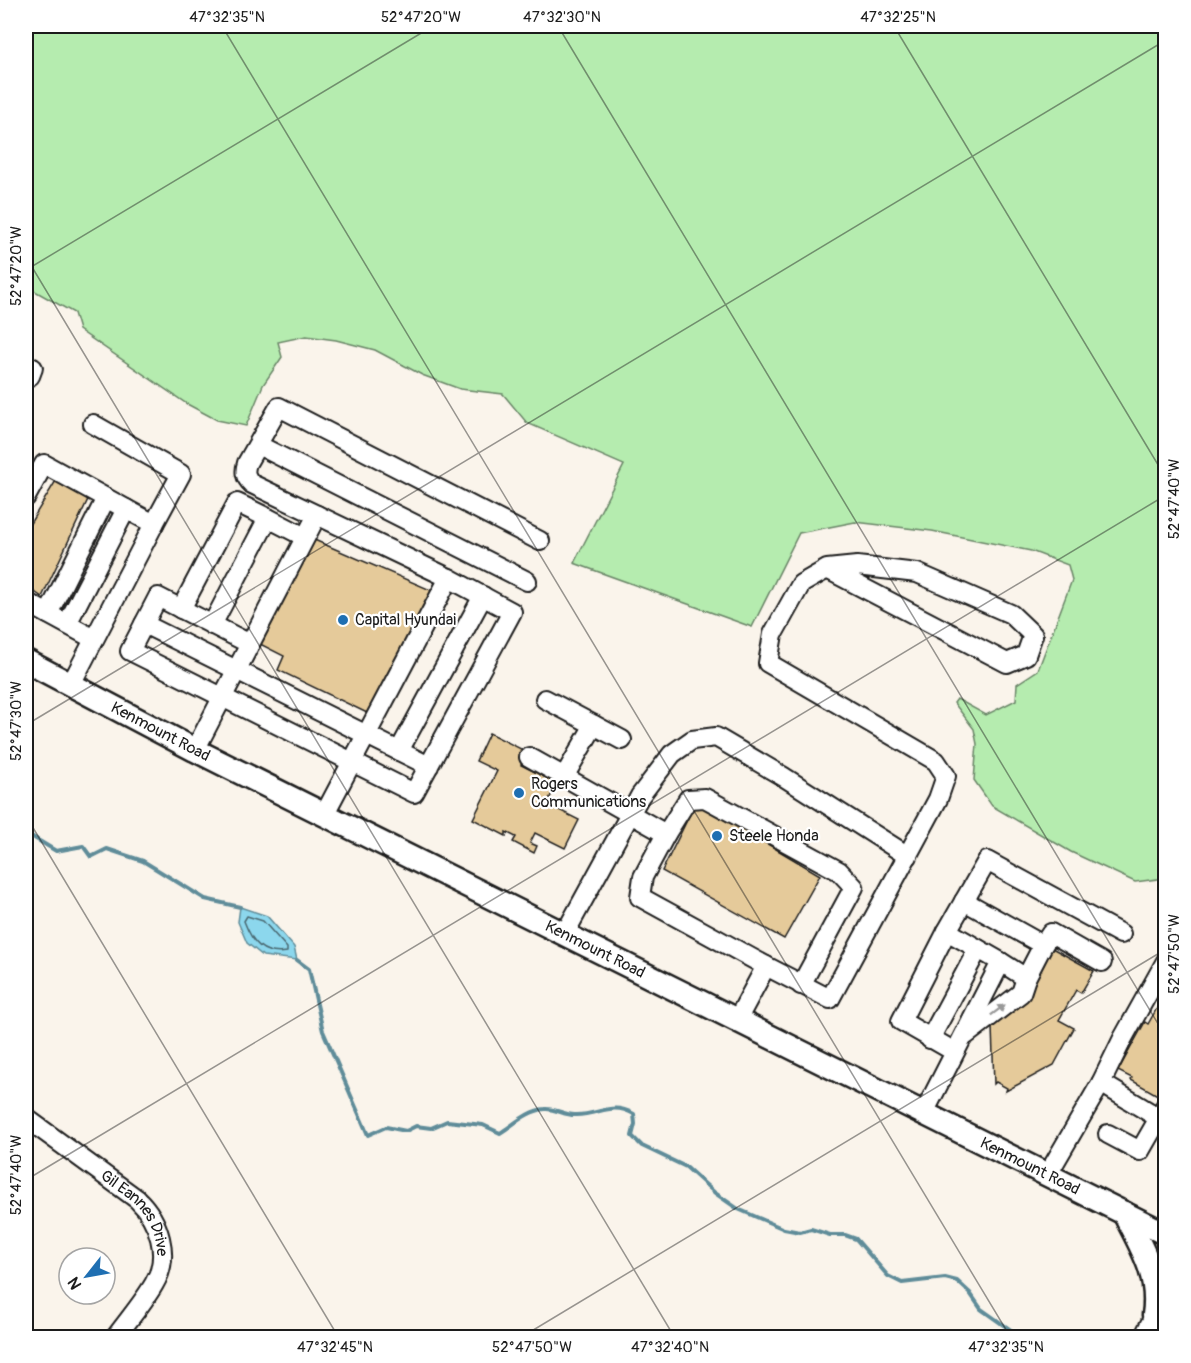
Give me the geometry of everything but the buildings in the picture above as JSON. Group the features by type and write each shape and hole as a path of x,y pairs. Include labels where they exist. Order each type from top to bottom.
{"main road":[{"name":"Kenmount Road","path":"26,661 70,686 324,815 1166,1234"},
{"path":"1124,1213 1150,1265 1160,1311"}],"street":[{"path":"26,364 33,368 30,376 26,373"},
{"path":"250,645 158,597 130,651 414,793 512,612 252,484 246,478 247,463 279,407 540,541"},
{"path":"70,686 181,474 93,424"},
{"path":"258,445 527,581"},
{"path":"26,497 44,464 154,524"},
{"path":"48,614 106,498"},
{"path":"181,609 237,503 305,537"},
{"path":"67,624 126,509"},
{"path":"195,750 317,515"},
{"path":"212,625 268,518"},
{"path":"801,985 854,886 839,871 705,798 688,799 643,877 640,897 801,985 830,999 938,799 946,776 936,761 768,663 772,634 801,584 827,569 857,566 917,573 1011,614 1033,636 1026,655 1007,663 827,569"},
{"path":"324,815 449,579"},
{"path":"399,751 483,596"},
{"path":"26,602 94,639"},
{"path":"144,624 429,766"},
{"path":"545,699 622,740"},
{"path":"564,777 594,725"},
{"path":"564,935 640,796 672,754 692,740 716,737 784,777 908,856"},
{"path":"529,757 666,834"},
{"path":"959,1045 930,1038 901,1021 987,861 1121,934"},
{"path":"964,901 1043,945"},
{"path":"843,908 871,924"},
{"path":"947,932 1026,978"},
{"path":"959,1045 1021,993 1026,978 1051,933 1102,962"},
{"path":"930,1038 978,949"},
{"path":"1048,1174 1101,1083 1166,961"},
{"path":"924,1113 1001,962"},
{"path":"737,1020 766,966"},
{"path":"1101,1083 1162,1112 1140,1151 1108,1134"},
{"name":"Gil Eannes Drive","path":"26,1118 137,1199 147,1209 157,1226 162,1254 155,1283 115,1338"},
{"path":"1143,1338 1160,1311 1166,1293"}],"green space":[{"path":"26,26 1165,26 1165,878 1135,882 1071,852 992,806 974,780 977,744 974,729 954,703 957,699 986,715 1016,700 1017,684 1038,670 1072,580 1068,565 1031,551 932,531 855,522 799,533 752,627 574,563 624,465 527,423 503,394 460,389 422,375 375,350 336,340 306,336 278,342 282,357 263,385 246,426 217,420 187,404 79,330 74,313 26,286"}],"water":[{"path":"240,907 267,916 294,947 297,960 263,956 247,943 238,922"}],"waterway":[{"path":"26,833 56,851 83,846 91,857 107,849 143,861 205,899 240,907"},
{"path":"297,960 309,969 323,1031 368,1135 386,1127 406,1131 416,1126 431,1128 447,1121 483,1125 500,1133 539,1110 549,1109 572,1115 612,1109 626,1110 634,1114 635,1124 632,1136 642,1146 686,1167 715,1193 738,1209 784,1229 800,1232 811,1229 856,1239 888,1276 902,1283 945,1278 957,1281 970,1293 981,1309 1022,1338"}],"place":[{"name":"Capital Hyundai","path":"343,620"},
{"name":"Rogers Communications","path":"519,793"},
{"name":"Steele Honda","path":"717,836"}]}
